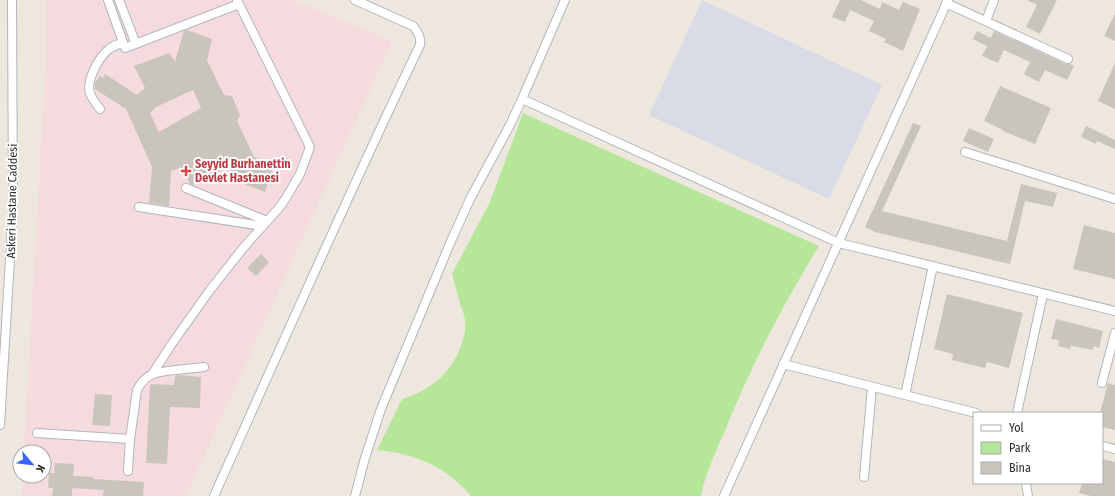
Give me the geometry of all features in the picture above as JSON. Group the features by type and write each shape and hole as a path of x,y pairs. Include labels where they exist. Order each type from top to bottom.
{"street":[{"name":"Askeri Hastane Caddesi","path":"0,425 13,208 12,0"},
{"path":"108,0 125,48 238,2 310,147 300,174 279,208 235,258 210,290 153,373 142,382 137,390 130,439 128,471"},
{"path":"119,0 136,44"},
{"path":"214,496 336,223 420,45 419,34 413,26 355,0"},
{"path":"355,496 365,458 381,409 451,241 471,197 522,99 565,0"},
{"path":"986,22 994,0"},
{"path":"724,496 947,2 986,22 1068,59"},
{"path":"100,109 90,94 89,85 92,74 98,62 107,50 113,46 123,43"},
{"path":"522,99 839,243 1115,311"},
{"path":"965,152 1115,199"},
{"path":"186,188 265,224"},
{"path":"139,206 265,224"},
{"path":"905,395 933,266"},
{"path":"1017,412 1044,294"},
{"path":"1102,383 1115,333"},
{"path":"783,364 973,412"},
{"path":"153,373 204,367"},
{"path":"864,477 872,387"},
{"path":"37,433 130,439"},
{"path":"1103,446 1115,449"},
{"path":"1026,484 1028,496"}],"shaded area":[{"name":"Seyyid Burhanettin Devlet Hastanesi","path":"46,0 293,0 392,41 186,496 22,496 23,484 52,484 52,444 24,444 46,55"},
{"path":"702,0 882,85 829,199 649,115"}],"green space":[{"path":"523,113 819,246 792,291 756,361 714,456 701,496 471,496 451,477 429,463 404,454 377,450 402,399 422,391 439,379 453,363 458,353 464,335 465,320 452,274 490,202"}],"building":[{"path":"840,0 861,0 880,9 882,2 899,10 903,2 920,9 903,51 884,42 886,39 869,31 874,21 850,10 845,22 832,17"},
{"path":"1027,0 1057,0 1040,34 1026,27 1037,5"},
{"path":"1115,14 1115,41 1104,36"},
{"path":"187,30 212,39 207,60 224,95 232,96 240,115 237,121 254,157 274,164 265,192 236,181 229,166 193,185 190,184 182,167 171,171 169,206 149,203 152,167 126,109 95,89 95,83 100,76 103,78 105,74 137,95 145,88 134,66 169,53 175,61 184,31","holes":["193,90 201,108 159,132 150,113 156,107"]},
{"path":"977,31 991,38 994,31 1066,64 1074,66 1067,80 1045,70 1039,82 1024,74 1030,62 1004,50 998,63 982,56 987,46 973,39"},
{"path":"1115,63 1115,109 1098,101"},
{"path":"1000,86 1051,108 1035,144 1003,131 984,121"},
{"path":"913,123 921,126 882,211 1007,241 1021,184 1057,193 1053,207 1025,201 1010,264 875,232 865,227"},
{"path":"1086,126 1115,140 1115,149 1097,141 1096,144 1081,137"},
{"path":"969,128 994,139 988,152 963,141"},
{"path":"1084,225 1115,233 1115,279 1073,269"},
{"path":"261,254 269,262 256,276 247,268"},
{"path":"947,294 1023,313 1009,368 987,362 985,368 952,360 953,354 934,349"},
{"path":"1056,319 1103,331 1099,348 1094,346 1093,350 1071,345 1070,349 1058,346 1059,340 1051,339"},
{"path":"175,376 201,377 200,408 170,407 167,464 146,463 150,384 174,385"},
{"path":"1108,383 1115,385 1115,430 1103,427 1103,412 1100,412"},
{"path":"95,394 112,395 110,426 92,425"},
{"path":"1103,459 1115,462 1115,496 1091,496 1079,493 1082,484 1103,484"},
{"path":"55,463 74,464 73,476 93,477 93,479 144,482 143,496 103,496 104,490 72,488 72,496 52,496 53,488 48,488 48,484 52,484 52,473 54,473"}],"place":[{"name":"Seyyid Burhanettin Devlet Hastanesi","path":"186,171"}]}
